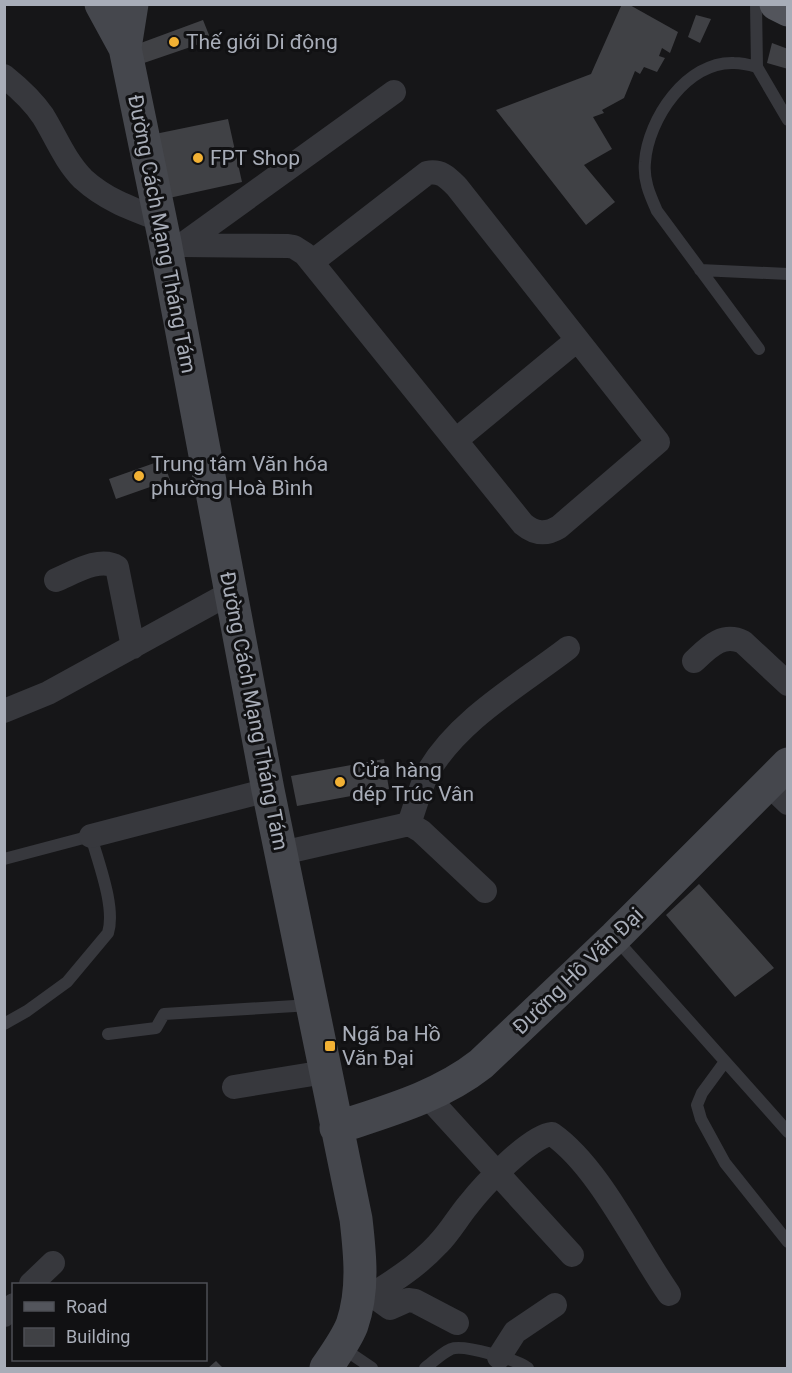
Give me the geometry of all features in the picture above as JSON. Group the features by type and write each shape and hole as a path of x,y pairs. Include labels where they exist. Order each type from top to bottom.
{"main road":[{"name":"Đường Cách Mạng Tháng Tám","path":"101,4 125,48 169,235 230,593 356,1219 364,1299 333,1358"},
{"name":"Đường Cách Mạng Tháng Tám","path":"125,48 132,4"},
{"path":"776,4 788,10"},
{"name":"Đường Hồ Văn Đại","path":"336,1128 427,1096 458,1081 481,1064 781,784"}],"street":[{"path":"4,76 33,103 61,150 83,178 121,206 169,235 294,247 305,254 530,530 545,533 559,527 658,442 457,187 443,174 434,171 427,172 312,262"},
{"path":"169,235 394,92"},
{"path":"456,440 577,340"},
{"path":"56,580 98,564 108,563 117,567 133,647"},
{"path":"4,711 48,693 230,593"},
{"path":"694,661 715,641 737,639 788,684"},
{"path":"409,824 427,774 449,742 471,721 568,648"},
{"path":"91,836 268,790"},
{"path":"282,853 409,824 421,831 485,891"},
{"path":"234,1087 325,1072"},
{"path":"427,1096 572,1255"},
{"path":"364,1299 408,1271 439,1244 469,1203 497,1173 534,1140 552,1134 567,1146 594,1178 669,1294"},
{"path":"32,1283 53,1263"},
{"path":"364,1299 390,1308 408,1300 415,1301 457,1323"},
{"path":"500,1357 515,1332 555,1305"}],"lane":[{"path":"756,4 757,67 788,120"},
{"path":"757,67 733,63 712,67 700,72 682,85 668,101 651,137 645,162 646,185 666,226 759,349"},
{"path":"700,270 788,274"},
{"path":"4,1024 27,1011 67,982 108,933 111,924 91,836 5,857"},
{"path":"615,937 724,1063 788,1132"},
{"path":"108,1034 156,1028 164,1014 312,1005"},
{"path":"724,1063 702,1093 697,1105 701,1119 725,1162 788,1242"},
{"path":"425,1368 454,1348 462,1347 514,1360 528,1368"},
{"path":"333,1358 372,1368"}],"building":[{"path":"622,4 628,4 678,32 670,53 662,48 659,56 665,58 657,72 644,67 640,74 635,71 624,98 602,110 604,113 593,117 612,149 584,165 615,202 586,225 496,110 591,74"},
{"path":"696,15 711,19 700,43 688,37"},
{"name":"Thế giới Di động","path":"203,20 211,40 141,64 138,44"},
{"path":"772,43 788,49 788,69 767,63"},
{"name":"FPT Shop","path":"228,119 242,182 169,198 155,134"},
{"path":"163,460 170,480 116,499 109,479"},
{"path":"384,759 389,789 297,806 291,776"},
{"path":"699,884 774,968 735,997 666,915"},
{"path":"216,1361 223,1368 208,1368"}],"place":[{"name":"Thế giới Di động","path":"174,42"},
{"name":"FPT Shop","path":"198,158"},
{"name":"Trung tâm Văn hóa phường Hoà Bình","path":"139,476"},
{"name":"Cửa hàng dép Trúc Vân","path":"340,782"},
{"name":"Ngã ba Hồ Văn Đại","path":"330,1046"}]}
